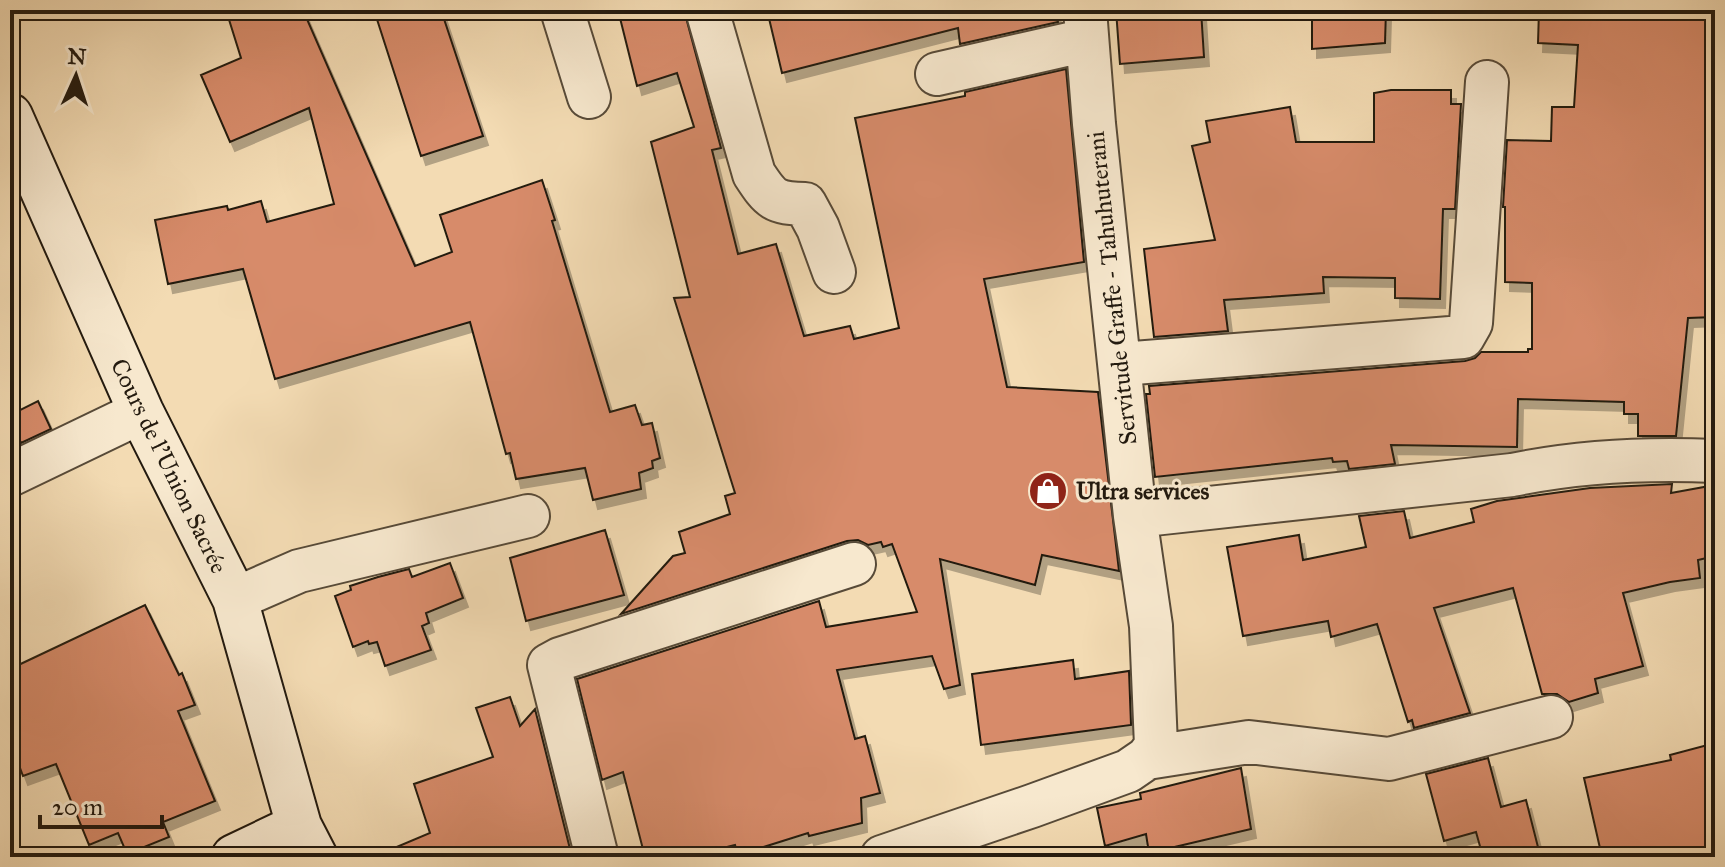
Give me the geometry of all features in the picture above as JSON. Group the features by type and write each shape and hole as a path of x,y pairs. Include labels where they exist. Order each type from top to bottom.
{"main road":[{"name":"Cours de l'Union Sacrée","path":"10,116 141,412 235,599 307,841"},
{"path":"234,857 307,841"}],"street":[{"path":"562,10 589,97"},
{"path":"707,10 754,174 766,193 778,203 805,204 818,228 834,272"},
{"path":"937,74 1086,25"},
{"name":"Servitude Graffe - Tahuhuterani","path":"1086,25 1135,516 1151,626 1156,746 1147,758"},
{"path":"1121,364 1463,337 1471,323 1487,82"},
{"path":"10,475 141,412"},
{"path":"1135,516 1512,475 1554,466 1620,460 1715,461"},
{"path":"235,599 299,571 528,516"},
{"path":"597,857 549,665 659,626 854,564"},
{"path":"882,857 1114,776 1147,758 1249,742 1389,759 1551,717"}],"building":[{"path":"226,10 303,10 415,266 452,252 440,215 542,180 610,412 635,405 642,425 652,423 660,458 652,461 653,468 639,473 641,489 593,500 585,468 516,479 510,453 506,454 470,322 275,379 243,269 168,284 155,220 227,206 228,210 261,201 267,222 334,204 309,108 230,142 201,75 241,58"},
{"path":"374,10 441,10 483,136 421,156"},
{"path":"618,10 684,10 721,148 712,150 738,254 776,244 804,336 850,326 854,339 899,328 855,118 965,96 965,92 1066,69 1084,262 984,279 1007,387 1098,392 1119,571 1042,555 1035,585 940,559 960,685 944,689 932,656 837,670 855,739 865,736 880,793 861,798 862,823 809,836 808,833 738,855 735,845 687,857 645,857 623,772 602,780 577,679 819,601 826,627 917,612 892,544 883,547 881,542 868,545 858,540 621,614 673,556 685,553 679,532 730,514 725,496 735,493 674,298 690,297 651,142 694,127 677,73 637,86"},
{"path":"767,10 1055,10 1058,22 960,44 958,28 782,73"},
{"path":"1116,10 1201,10 1204,57 1120,64"},
{"path":"1312,10 1386,10 1385,43 1312,49"},
{"path":"1539,10 1715,10 1715,317 1688,318 1676,436 1638,436 1638,414 1624,414 1624,402 1518,399 1517,447 1391,445 1395,464 1349,469 1347,461 1333,462 1332,458 1155,477 1146,394 1150,394 1149,386 1465,361 1481,352 1528,352 1532,349 1532,283 1505,282 1503,207 1507,140 1551,141 1552,107 1574,107 1578,45 1538,43"},
{"path":"1451,90 1451,104 1461,104 1455,209 1443,209 1440,299 1395,298 1395,278 1323,277 1324,293 1224,300 1228,331 1154,337 1144,249 1215,240 1192,146 1210,142 1206,121 1290,107 1296,142 1374,142 1374,93"},
{"path":"38,401 51,429 21,443 10,422 10,415"},
{"path":"1672,484 1671,493 1715,485 1715,556 1698,560 1700,578 1623,593 1643,666 1595,679 1598,693 1569,702 1557,694 1542,694 1513,588 1434,608 1470,713 1414,728 1412,720 1408,722 1377,624 1331,637 1328,621 1243,636 1227,547 1299,535 1303,560 1366,547 1359,516 1404,511 1410,538 1474,522 1471,509 1497,501 1590,488"},
{"path":"605,530 624,595 526,621 510,558"},
{"path":"450,563 463,598 426,613 429,623 422,626 431,650 385,666 377,642 369,644 368,641 353,647 335,596 351,590 350,586 378,577 409,569 412,577"},
{"path":"145,605 179,675 182,673 195,705 178,711 215,801 163,822 169,837 127,854 118,833 89,845 56,764 23,776 10,741 10,669"},
{"path":"1073,660 1075,679 1129,671 1131,725 981,745 972,674"},
{"path":"510,697 520,726 535,709 572,857 373,857 430,833 414,784 493,757 476,708"},
{"path":"1715,743 1715,857 1602,857 1584,778 1671,760 1670,755"},
{"path":"1488,758 1501,807 1526,800 1539,851 1517,857 1483,857 1476,832 1444,841 1426,774"},
{"path":"1241,768 1251,829 1149,853 1146,834 1105,846 1097,808 1141,799 1140,793"}],"place":[{"name":"Ultra services","path":"1048,491"}]}
